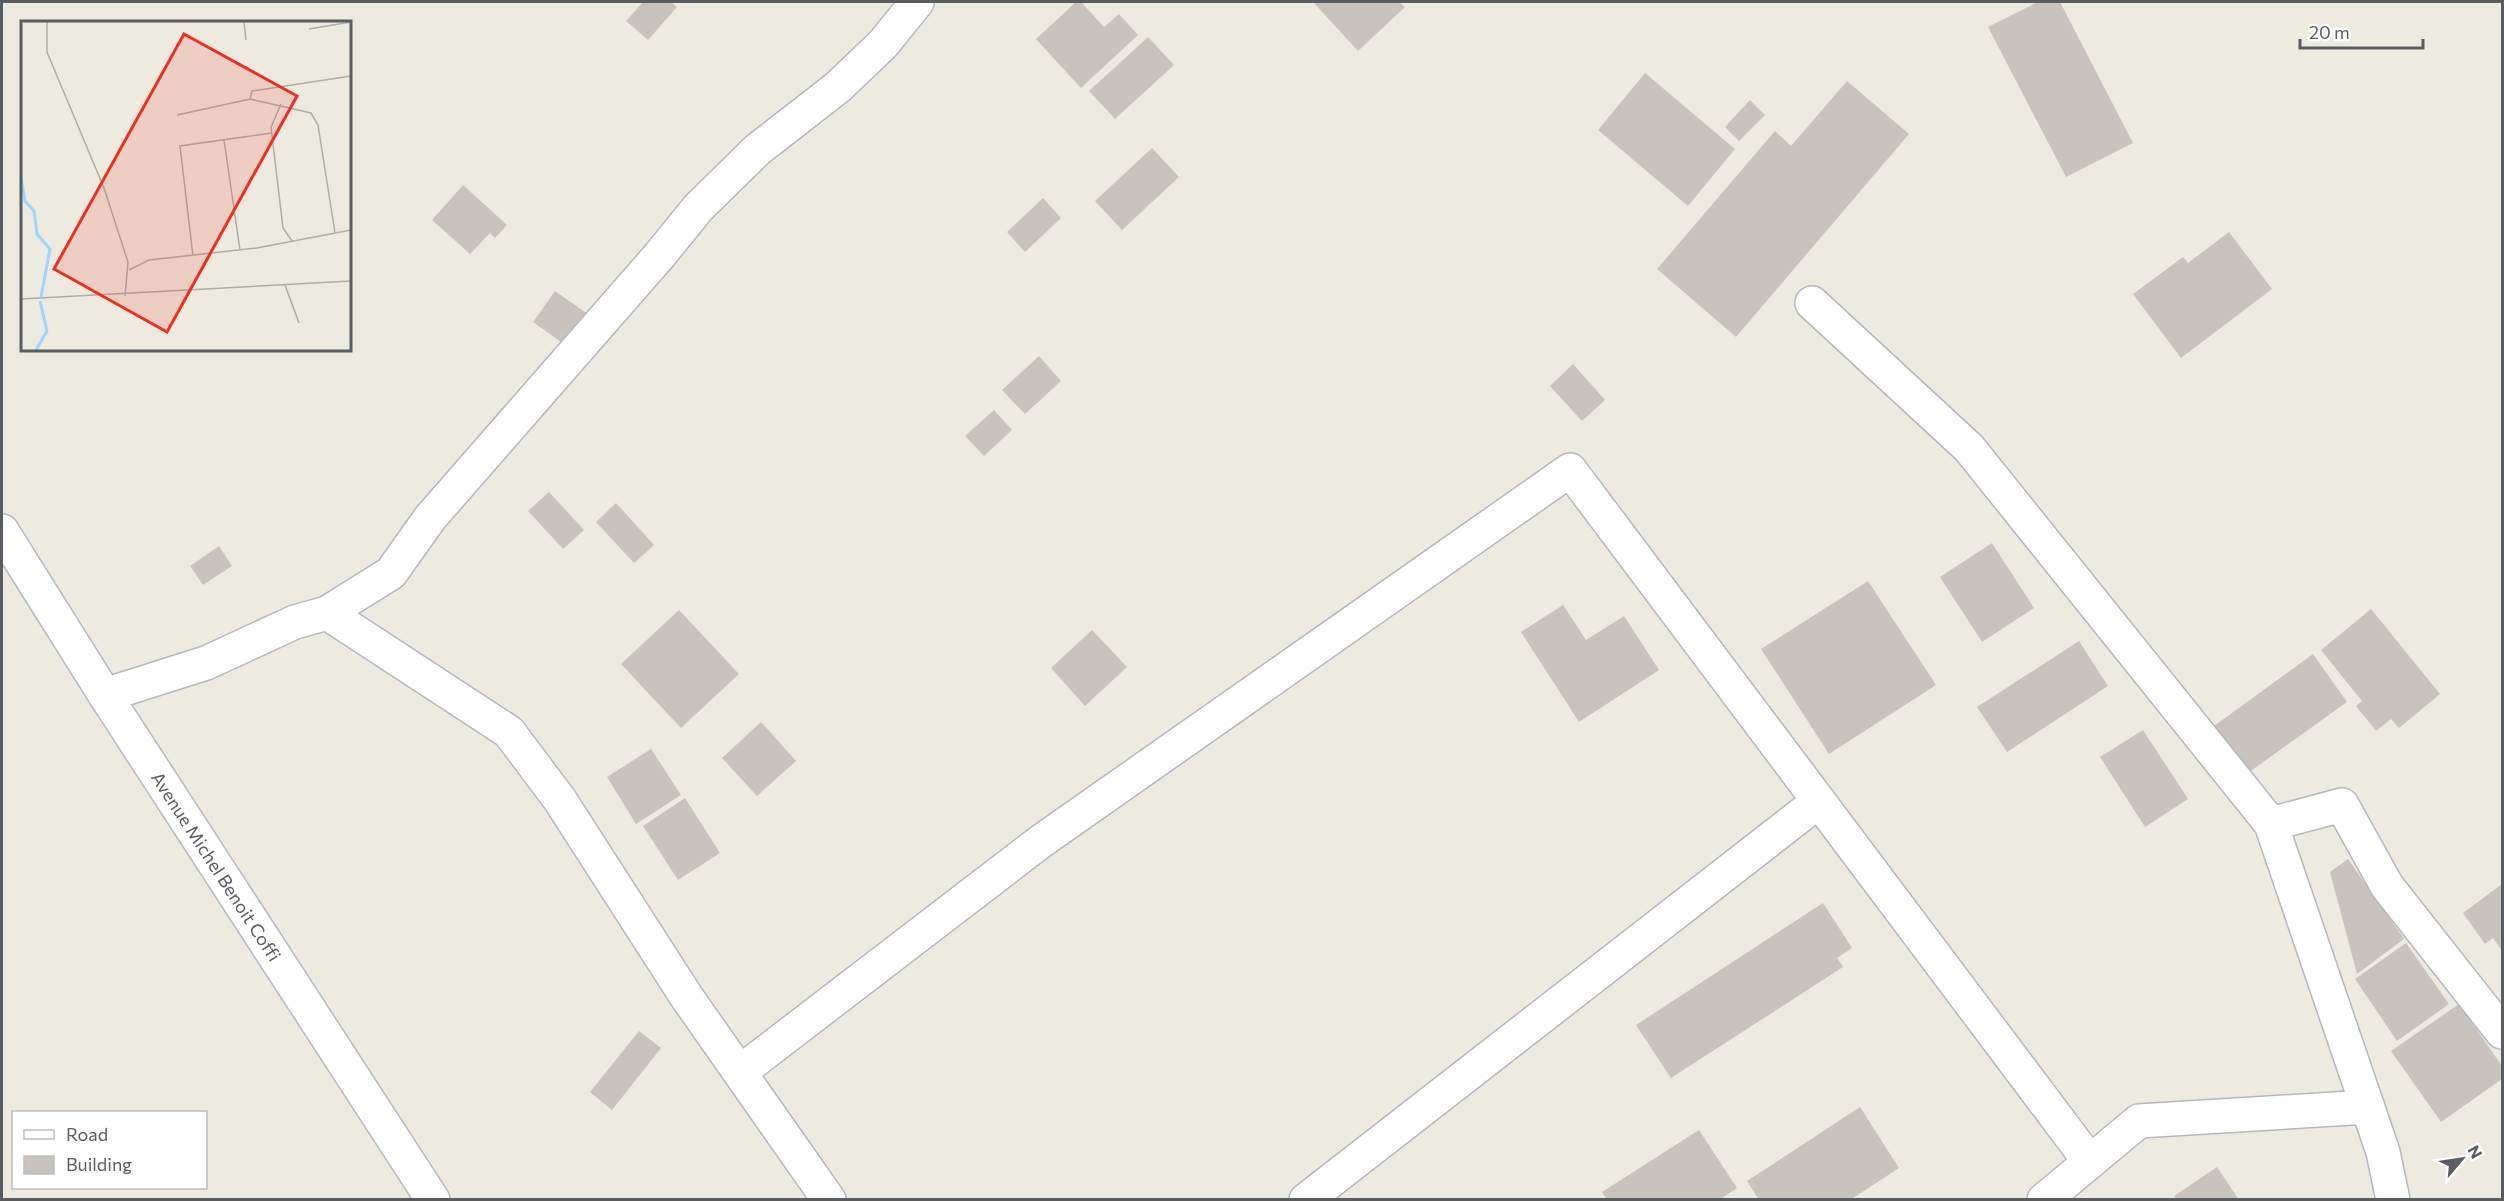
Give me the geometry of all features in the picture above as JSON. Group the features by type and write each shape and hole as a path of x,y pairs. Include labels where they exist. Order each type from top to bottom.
{"street":[{"path":"105,695 206,663 295,622 327,613 391,573 430,518 659,256 698,208 757,150 837,87 883,44 917,2"},
{"path":"1812,303 1969,448 2271,824 2383,1152 2393,1200"},
{"path":"740,1072 1040,842 1570,470 2090,1162"},
{"name":"Avenue Michel Benoit Coffi","path":"2,531 105,695 433,1200"},
{"path":"327,613 508,732 560,800 686,996 829,1200"},
{"path":"1306,1200 1819,801"},
{"path":"2271,824 2342,805 2387,886 2502,1032"},
{"path":"2044,1200 2139,1121 2368,1107"}],"building":[{"path":"643,2 671,2 677,7 648,40 626,21"},
{"path":"1076,2 1081,2 1104,27 1119,14 1138,35 1081,88 1036,39"},
{"path":"1313,2 1399,2 1405,7 1358,51"},
{"path":"2038,2 2060,2 2133,143 2066,177 1988,27"},
{"path":"1148,37 1174,65 1115,119 1089,91"},
{"path":"1645,73 1735,149 1688,206 1598,130"},
{"path":"1847,81 1909,134 1736,337 1657,269 1775,131 1791,146"},
{"path":"1750,100 1765,115 1739,141 1725,127"},
{"path":"1152,148 1179,177 1122,230 1095,201"},
{"path":"463,185 507,225 495,238 490,233 470,254 432,220"},
{"path":"1043,198 1061,218 1025,252 1007,232"},
{"path":"2229,232 2272,289 2181,358 2133,294 2183,257 2188,263"},
{"path":"555,291 592,317 571,349 533,322"},
{"path":"1039,356 1061,381 1025,414 1002,390"},
{"path":"1573,364 1605,400 1582,421 1550,386"},
{"path":"994,410 1012,430 984,456 965,436"},
{"path":"549,492 584,530 563,549 528,511"},
{"path":"616,503 654,545 634,563 596,522"},
{"path":"1992,543 2034,608 1982,642 1940,577"},
{"path":"219,546 232,566 203,585 190,566"},
{"path":"1868,581 1936,685 1829,754 1761,649"},
{"path":"1563,605 1586,640 1624,616 1659,670 1579,722 1521,632"},
{"path":"2371,609 2440,694 2399,728 2391,719 2376,731 2356,706 2362,701 2321,650"},
{"path":"679,610 739,674 681,728 621,664"},
{"path":"1092,630 1127,667 1085,706 1051,668"},
{"path":"2079,641 2108,686 2007,752 1977,707"},
{"path":"2313,654 2347,702 2248,773 2214,726"},
{"path":"761,722 796,761 757,796 722,758"},
{"path":"2143,730 2188,799 2145,827 2100,757"},
{"path":"651,749 681,795 636,824 607,777"},
{"path":"685,798 720,853 678,880 643,826"},
{"path":"2348,859 2404,939 2357,974 2330,872"},
{"path":"2502,884 2502,951 2493,938 2485,944 2463,913"},
{"path":"1823,903 1852,948 1837,958 1843,967 1671,1078 1636,1025"},
{"path":"2406,943 2449,1004 2397,1041 2355,979"},
{"path":"2459,1004 2502,1066 2502,1079 2441,1122 2391,1051"},
{"path":"639,1031 661,1048 612,1110 590,1092"},
{"path":"1860,1107 1899,1168 1850,1200 1759,1200 1747,1181"},
{"path":"1699,1130 1737,1188 1719,1200 1607,1200 1602,1192"},
{"path":"2217,1167 2239,1200 2177,1200 2174,1196"}]}
